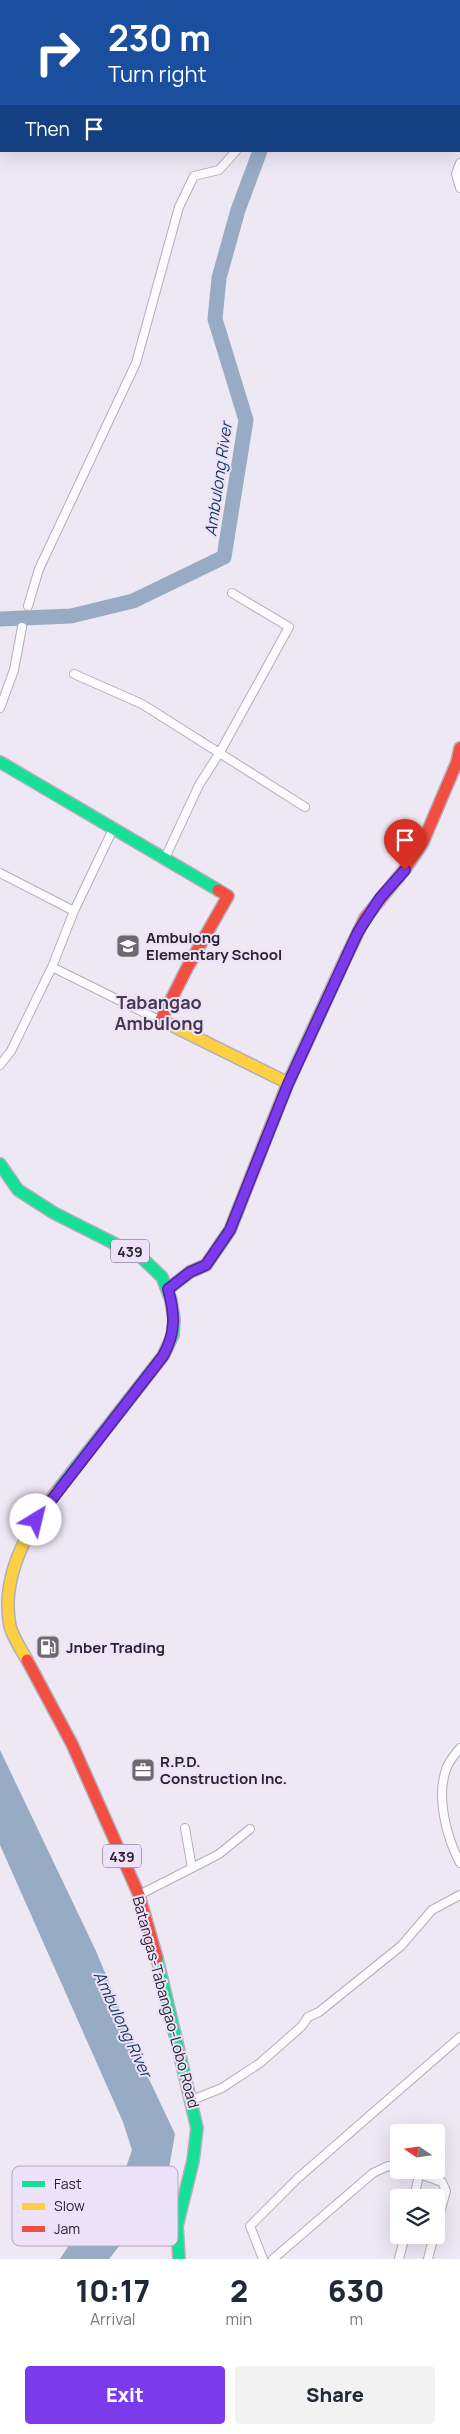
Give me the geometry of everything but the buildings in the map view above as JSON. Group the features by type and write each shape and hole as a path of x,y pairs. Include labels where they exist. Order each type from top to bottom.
{"main road":[{"path":"168,1289 190,1272 206,1265 230,1230 288,1084 365,918 405,870 423,842 460,748"},
{"path":"0,762 114,827 228,896 187,968 161,1021 288,1084"},
{"name":"Batangas-Tabangao-Lobo Road","path":"0,1164 18,1190 54,1213 141,1257 162,1277 168,1289 174,1319 173,1335 169,1346 148,1377 46,1505 26,1534 10,1570 6,1608 10,1628 72,1744 139,1895 148,1922 196,2116 197,2139 178,2220"},
{"name":"Batangas-Tabangao-Lobo Road","path":"176,2246 179,2259"}],"street":[{"path":"28,606 38,570 136,363 179,207 194,176 219,170 235,152"},
{"path":"460,163 456,174 460,188"},
{"path":"165,858 199,785 220,752 289,627 232,593"},
{"path":"0,708 14,670 22,627"},
{"path":"74,674 142,704 305,807"},
{"path":"0,1065 12,1051 52,967 74,911 114,827"},
{"path":"0,873 74,911"},
{"path":"52,967 161,1021"},
{"path":"460,1748 446,1768 443,1793 449,1841 460,1863"},
{"path":"185,1828 192,1868"},
{"path":"139,1895 219,1854 250,1829"},
{"path":"192,2100 222,2088 260,2063 302,2026 308,2017 319,2012 400,1946 432,1910 460,1895"},
{"path":"263,2259 250,2226 311,2166 460,2037"},
{"path":"273,2259 373,2173 390,2166"},
{"path":"433,2179 442,2182 446,2191 445,2195"},
{"path":"399,2259 402,2244"},
{"path":"428,2259 432,2244"}],"water":[{"path":"0,1750 96,1951 148,2077 175,2134 169,2166 126,2166 132,2150 123,2122 0,1845"},
{"path":"68,2246 119,2246 109,2259 60,2259"}],"waterway":[{"name":"Ambulong River","path":"0,619 71,616 133,601 224,557 246,420 215,319 219,278 238,210 260,152"}],"traffic: fast":[{"path":"0,762 218,890"},
{"path":"0,1164 18,1190 54,1213 141,1257 162,1277 171,1300 174,1319 173,1335 163,1356 57,1491"},
{"path":"157,1958 197,2128 193,2161 178,2222"},
{"path":"178,2242 179,2259"}],"traffic: slow":[{"path":"268,1133 288,1083 346,957"},
{"path":"161,1020 288,1083"},
{"path":"27,1660 10,1626 9,1589 13,1571 27,1537 46,1505 57,1491"}],"traffic: jam":[{"path":"346,957 365,918 405,869 423,842 457,762 460,748"},
{"path":"161,1020 187,968 228,896 218,890"},
{"path":"168,1289 190,1272 206,1265 230,1230 268,1133"},
{"path":"27,1660 72,1744 139,1895 157,1958"}],"place":[{"name":"Ambulong Elementary School","path":"128,946"},
{"name":"Jnber Trading","path":"48,1647"},
{"name":"R.P.D. Construction Inc.","path":"143,1770"}],"district":[{"name":"Tabangao Ambulong","path":"159,1012"}],"route":[{"path":"36,1520 142,1384 169,1346 173,1335 174,1319 168,1289 190,1272 206,1265 230,1230 246,1184 288,1084 358,932 365,918 380,898 405,870"}]}
